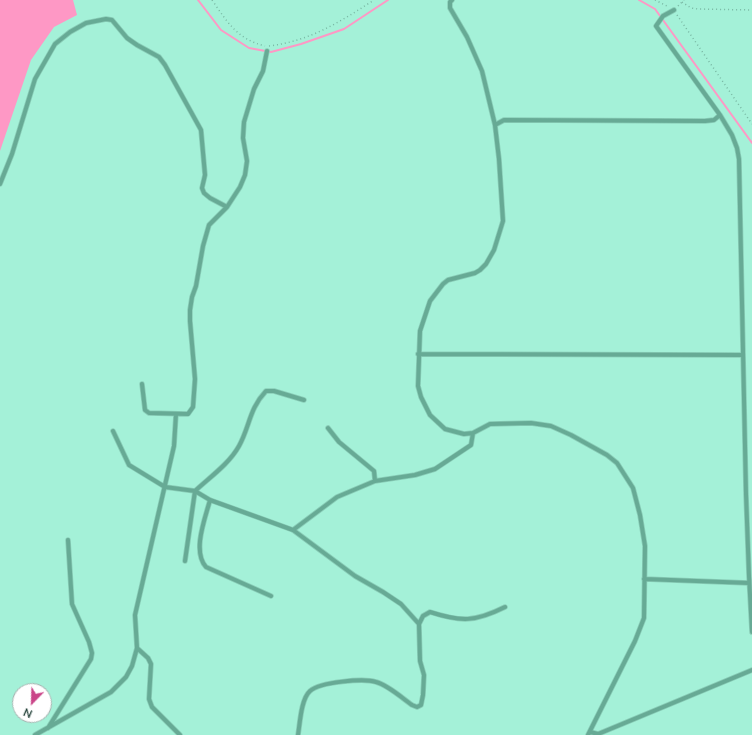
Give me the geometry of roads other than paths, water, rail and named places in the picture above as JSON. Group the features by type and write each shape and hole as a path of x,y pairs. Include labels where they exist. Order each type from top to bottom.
{"lane":[{"path":"452,0 450,2 450,8 467,37 482,71 495,125 503,221 498,240 491,257 486,264 480,270 448,280 430,301 420,331 418,354 418,386 430,415 445,429 464,434 473,433 490,424 531,423 551,426 607,455 617,463 633,488 640,515 645,546 644,618 589,734 598,734 752,670"},
{"path":"674,10 663,16 656,24 656,28 720,115 732,136 737,148 739,159 749,584 752,632"},
{"path":"0,184 12,154 35,79 48,54 55,44 75,29 86,23 106,19 112,20 127,38 137,46 159,57 165,65 202,130 205,175 202,188 210,198 227,207"},
{"path":"142,384 145,410 149,413 188,414 193,407 195,379 190,321 192,297 196,286 203,246 209,225 227,207 240,187 247,168 243,138 244,122 254,89 263,71 267,51"},
{"path":"495,125 504,120 705,121 714,120 720,115"},
{"path":"418,354 743,355"},
{"path":"185,561 195,491 225,464 238,447 252,409 259,399 266,391 274,391 304,400"},
{"path":"35,735 99,699 119,685 126,677 132,666 137,648 135,615 174,446 176,414"},
{"path":"328,428 339,442 374,471 375,481"},
{"path":"113,431 129,465 165,487 195,491 210,500 293,530 354,576 384,592 401,604 419,624"},
{"path":"293,530 337,497 375,481 415,475 435,469 471,445 473,433"},
{"path":"210,500 201,531 200,553 202,563 206,568 270,596"},
{"path":"48,728 91,659 92,653 89,642 72,604 68,540"},
{"path":"644,579 749,584"},
{"path":"298,735 306,697 310,691 328,683 375,681 417,707 420,705 423,695 424,675 420,661 419,624 422,616 430,612 450,618 472,619 488,615 505,606"},
{"path":"137,648 148,658 150,664 149,699 152,707 180,735"}],"waterway":[{"path":"198,0 221,30 249,48 271,52 301,44 344,29 388,0"},
{"path":"639,0 655,9 752,143"}]}
